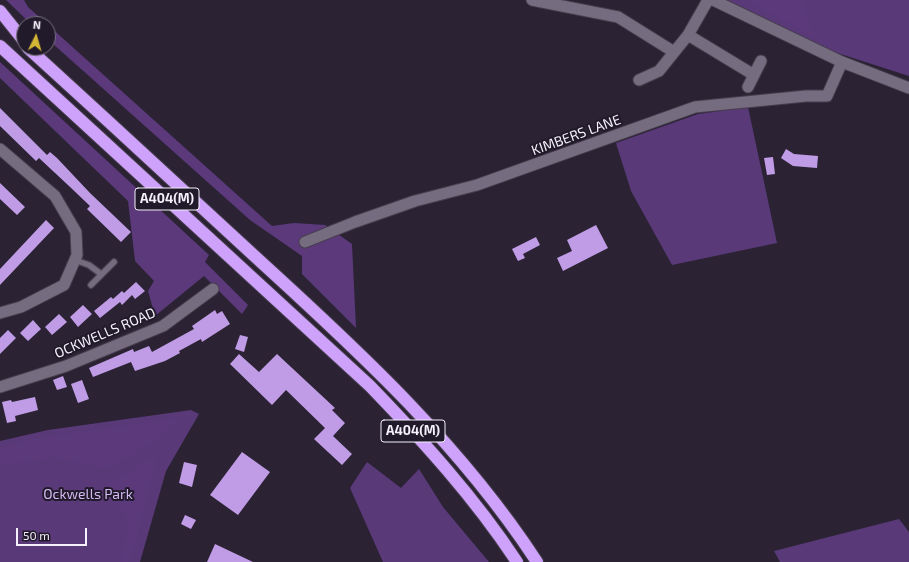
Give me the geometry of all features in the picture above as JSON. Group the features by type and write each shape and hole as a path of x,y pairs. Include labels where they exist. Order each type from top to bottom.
{"highway":[{"path":"0,11 16,31"},
{"path":"0,22 16,37"},
{"name":"A404(M)","path":"0,46 370,386 455,478 517,562"},
{"name":"A404(M)","path":"38,56 329,324 393,387 438,433 475,477 537,562"}],"street":[{"path":"532,0 618,17 674,52"},
{"path":"639,80 659,71 688,34 708,0"},
{"path":"713,0 842,62 909,88"},
{"path":"688,34 754,75"},
{"path":"748,87 761,61"},
{"name":"KIMBERS LANE","path":"305,242 355,222 415,201 484,183 694,107 806,96 827,96 842,62"},
{"path":"0,149 56,196 76,232 77,255 64,285 21,307 0,313"},
{"name":"OCKWELLS ROAD","path":"0,388 66,366 164,326 213,289"}],"lane":[{"path":"75,260 89,265 101,274"},
{"path":"92,286 101,274 114,262"}],"green space":[{"path":"724,0 909,0 909,76 828,50"},
{"path":"748,107 777,243 672,265 631,191 616,143 698,114"},
{"name":"Ockwells Park","path":"191,410 199,414 166,471 140,562 0,562 0,441 48,430"},
{"path":"367,462 401,488 419,469 443,507 489,562 383,562 350,488"},
{"path":"899,519 909,532 909,562 780,562 774,551"}],"shaded area":[{"path":"6,0 24,0 28,7 38,16 23,16"},
{"path":"743,0 803,0 815,37"},
{"path":"56,32 272,226 294,223 325,225 352,244 356,328 302,274 302,256 250,220 56,47"},
{"path":"0,62 209,255 205,262 248,305 242,314 204,276 155,316 148,291 154,281 135,261 128,201 0,78"},
{"path":"184,417 152,444 107,469 55,458 0,466 0,447 37,438"},
{"path":"158,453 137,539 128,562 121,562 127,525 121,508 108,487 112,481"}],"building":[{"path":"0,108 47,155 50,152 57,158 90,193 131,232 121,242 87,209 90,206 39,158 36,161 0,126"},
{"path":"786,149 794,154 818,156 817,168 793,166 781,158"},
{"path":"773,157 775,174 767,175 764,158"},
{"path":"0,183 25,207 17,215 0,199"},
{"path":"46,220 54,228 0,285 0,269"},
{"path":"596,225 608,248 563,271 557,258 572,251 567,240"},
{"path":"536,237 540,245 523,254 525,258 518,261 512,249"},
{"path":"136,282 145,291 135,299 132,295 122,305 120,302 100,318 94,311 111,297 113,299 122,291 124,293"},
{"path":"83,305 92,314 78,327 70,317"},
{"path":"215,310 217,314 222,311 230,324 202,342 201,339 179,351 180,353 165,361 135,371 131,362 93,377 89,368 133,349 134,352 149,346 152,352 194,329 192,326"},
{"path":"59,314 67,322 52,335 45,327"},
{"path":"33,320 41,329 28,341 20,333"},
{"path":"8,330 16,338 0,354 0,338"},
{"path":"240,335 248,337 244,352 235,349"},
{"path":"239,354 259,372 277,354 335,408 332,410 345,423 333,436 352,454 342,465 314,439 325,428 286,390 272,405 230,364"},
{"path":"63,376 67,387 57,390 53,380"},
{"path":"82,380 89,399 78,403 71,384"},
{"path":"35,397 38,410 15,416 16,421 7,423 2,402 11,400 12,402"},
{"path":"242,452 270,472 238,515 210,495"},
{"path":"184,462 197,465 192,487 179,483"},
{"path":"185,515 196,520 191,529 181,524"},
{"path":"215,544 253,562 207,562"}]}
